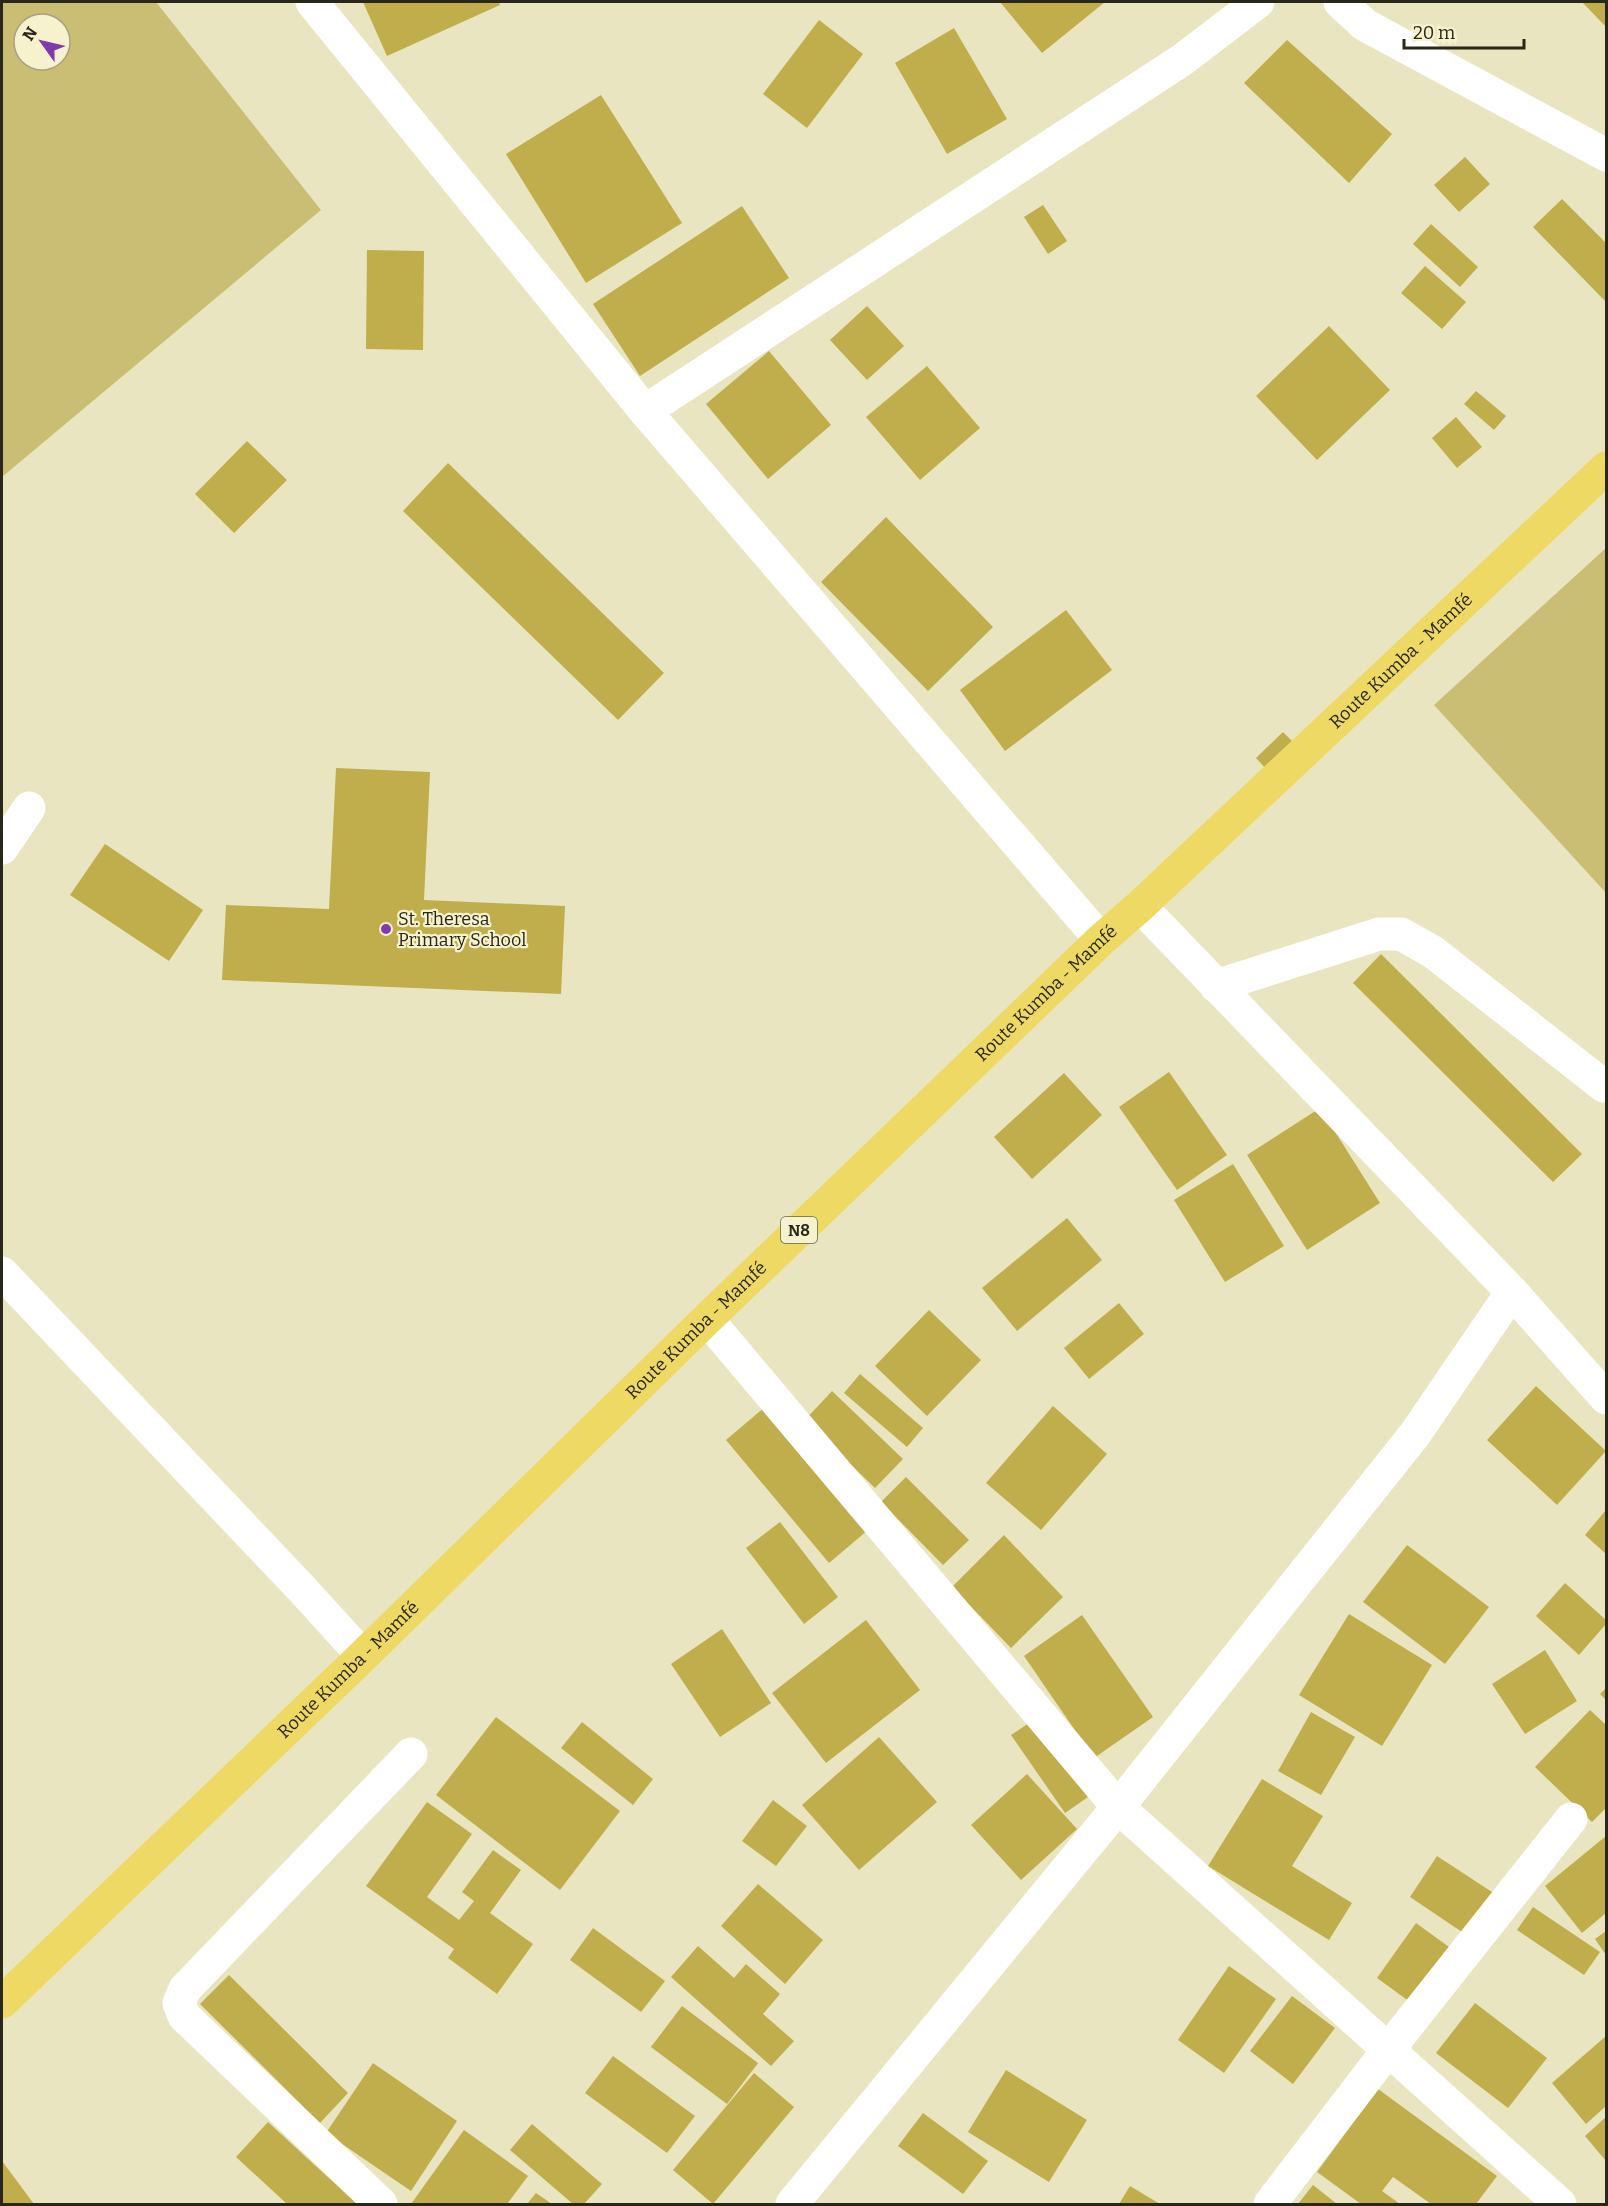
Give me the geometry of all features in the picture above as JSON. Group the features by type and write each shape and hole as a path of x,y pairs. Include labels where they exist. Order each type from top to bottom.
{"highway":[{"name":"Route Kumba - Mamfé","path":"2,2002 363,1656 707,1319 1101,940 1606,468"}],"street":[{"path":"312,2 645,411 1101,940"},
{"path":"645,411 1182,60 1258,2"},
{"path":"1340,2 1365,25 1606,155"},
{"path":"2,848 29,808"},
{"path":"1140,906 1512,1292 1606,1398"},
{"path":"1216,986 1379,934 1401,934 1433,952 1604,1086"},
{"path":"2,1273 363,1656"},
{"path":"792,2205 1118,1807 1415,1434 1512,1292"},
{"path":"707,1319 1118,1807 1560,2205"},
{"path":"381,2205 184,2016 179,2003 185,1989 411,1754"},
{"path":"1270,2205 1388,2050 1571,1819"}],"shaded area":[{"path":"2,2 156,2 321,210 2,477"},
{"path":"1606,548 1606,893 1434,705"}],"building":[{"path":"363,2 499,2 500,5 387,56"},
{"path":"1000,2 1105,2 1042,53"},
{"path":"1582,2 1606,2 1606,27"},
{"path":"819,20 863,54 807,128 763,94"},
{"path":"954,28 1007,119 947,154 895,63"},
{"path":"1287,40 1392,134 1349,183 1244,83"},
{"path":"601,95 682,223 586,283 506,154"},
{"path":"1465,157 1490,184 1459,212 1434,185"},
{"path":"1562,199 1606,243 1606,302 1533,227"},
{"path":"1043,205 1067,241 1048,254 1024,217"},
{"path":"742,206 789,278 640,376 593,304"},
{"path":"1431,224 1478,267 1460,287 1413,244"},
{"path":"367,250 424,251 423,350 366,349"},
{"path":"1425,266 1466,302 1442,329 1401,293"},
{"path":"867,306 904,346 867,380 830,340"},
{"path":"1329,326 1390,390 1317,460 1256,396"},
{"path":"769,351 831,425 768,479 706,404"},
{"path":"927,366 980,428 920,480 866,417"},
{"path":"1476,391 1506,416 1494,430 1464,404"},
{"path":"1456,417 1482,447 1457,468 1432,438"},
{"path":"247,441 287,480 234,533 195,494"},
{"path":"448,463 664,673 618,720 403,511"},
{"path":"886,517 993,627 928,691 821,582"},
{"path":"1066,610 1112,670 1005,751 960,690"},
{"path":"1283,732 1295,744 1268,771 1256,758"},
{"path":"336,768 430,772 424,900 565,906 561,994 222,980 226,905 329,909"},
{"path":"105,844 203,910 169,961 70,895"},
{"path":"1381,954 1582,1154 1553,1182 1353,983"},
{"path":"1169,1072 1227,1155 1177,1190 1119,1107"},
{"path":"1064,1073 1102,1115 1032,1179 994,1137"},
{"path":"1320,1108 1380,1203 1307,1250 1247,1155"},
{"path":"1233,1164 1284,1246 1225,1282 1174,1200"},
{"path":"1067,1218 1102,1260 1017,1331 982,1288"},
{"path":"1119,1303 1144,1334 1089,1379 1064,1348"},
{"path":"929,1310 981,1360 927,1416 875,1366"},
{"path":"860,1374 923,1428 907,1447 844,1393"},
{"path":"1536,1386 1606,1451 1557,1505 1487,1440"},
{"path":"832,1391 903,1459 875,1488 805,1420"},
{"path":"1053,1406 1107,1454 1041,1530 986,1483"},
{"path":"765,1407 868,1530 829,1563 726,1440"},
{"path":"906,1477 969,1540 943,1565 881,1502"},
{"path":"1606,1510 1606,1554 1585,1535"},
{"path":"780,1522 838,1597 804,1624 746,1548"},
{"path":"1004,1535 1063,1597 1011,1648 952,1587"},
{"path":"1407,1545 1489,1607 1445,1664 1363,1602"},
{"path":"1565,1583 1606,1620 1606,1624 1579,1655 1536,1616"},
{"path":"1349,1614 1432,1665 1382,1746 1299,1695"},
{"path":"1082,1615 1153,1717 1094,1758 1024,1656"},
{"path":"866,1620 920,1690 826,1763 772,1693"},
{"path":"722,1629 771,1703 720,1737 671,1664"},
{"path":"1545,1650 1577,1701 1525,1734 1492,1684"},
{"path":"1606,1688 1606,1700 1600,1694"},
{"path":"1590,1710 1606,1725 1606,1808 1592,1822 1535,1767"},
{"path":"1311,1712 1355,1737 1321,1795 1278,1771"},
{"path":"496,1717 620,1811 560,1890 436,1795"},
{"path":"1035,1719 1088,1797 1065,1813 1011,1735"},
{"path":"582,1722 653,1779 633,1805 561,1748"},
{"path":"879,1737 937,1802 859,1870 802,1805"},
{"path":"1027,1774 1077,1829 1021,1880 971,1825"},
{"path":"1262,1779 1323,1816 1292,1866 1352,1903 1329,1940 1208,1866"},
{"path":"773,1800 807,1826 776,1866 742,1841"},
{"path":"427,1802 472,1834 427,1897 459,1920 474,1901 462,1892 493,1850 521,1870 490,1913 533,1944 497,1994 448,1958 454,1949 366,1886"},
{"path":"1606,1836 1606,1913 1582,1933 1545,1886"},
{"path":"1437,1856 1495,1894 1468,1936 1410,1897"},
{"path":"758,1884 823,1940 785,1984 721,1926"},
{"path":"1533,1907 1600,1952 1584,1975 1517,1930"},
{"path":"1416,1923 1456,1952 1417,2007 1377,1978"},
{"path":"593,1928 665,1981 641,2012 570,1960"},
{"path":"1606,1931 1606,1955 1595,1939"},
{"path":"698,1946 734,1978 746,1964 780,1994 763,2014 794,2041 771,2066 671,1977"},
{"path":"1229,1966 1276,1999 1224,2073 1178,2040"},
{"path":"229,1975 348,2093 320,2123 200,2004"},
{"path":"1292,1996 1335,2028 1293,2084 1250,2051"},
{"path":"1475,2003 1547,2058 1508,2108 1436,2053"},
{"path":"682,2006 758,2063 727,2104 651,2047"},
{"path":"1606,2036 1606,2106 1586,2124 1552,2083"},
{"path":"613,2056 695,2116 667,2153 585,2093"},
{"path":"373,2063 457,2121 411,2191 326,2133"},
{"path":"1006,2070 1087,2120 1049,2182 968,2132"},
{"path":"754,2073 794,2107 713,2204 673,2170"},
{"path":"1378,2089 1497,2176 1476,2204 1431,2204 1393,2177 1382,2191 1400,2204 1361,2204 1317,2172"},
{"path":"923,2113 988,2161 963,2194 898,2146"},
{"path":"1606,2117 1606,2161 1585,2136"},
{"path":"268,2122 357,2204 287,2204 236,2157"},
{"path":"532,2124 602,2184 584,2204 573,2204 510,2150"},
{"path":"464,2130 528,2176 507,2204 411,2204"},
{"path":"2,2161 34,2204 2,2204"},
{"path":"1313,2185 1337,2204 1298,2204"},
{"path":"1130,2186 1160,2204 1119,2204"},
{"path":"536,2193 552,2204 527,2204"}],"place":[{"name":"St. Theresa Primary School","path":"386,929"}]}
